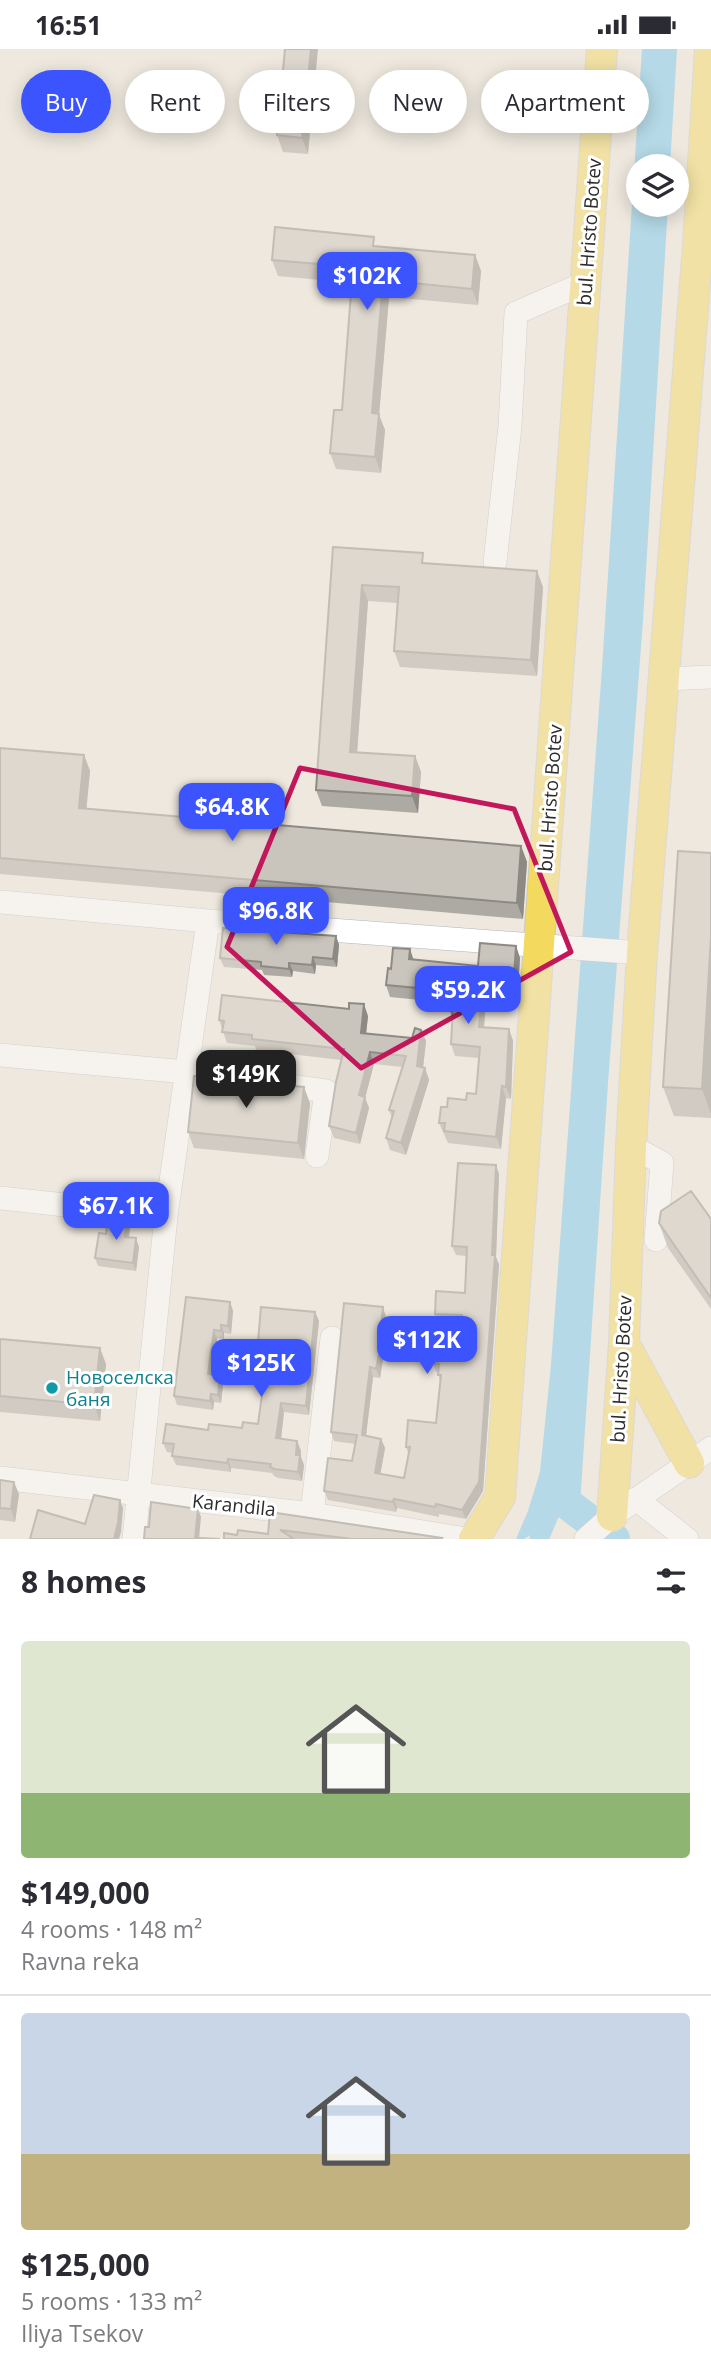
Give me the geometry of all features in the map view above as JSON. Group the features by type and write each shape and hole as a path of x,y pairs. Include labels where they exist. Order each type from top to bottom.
{"main road":[{"name":"bul. Hristo Botev","path":"474,1539 499,1497 602,49"},
{"name":"bul. Hristo Botev","path":"608,1528 624,1343 642,953 704,245 710,49"},
{"path":"624,1343 700,1456"}],"street":[{"path":"495,562 510,426 516,313 585,283"},
{"path":"665,680 711,677"},
{"path":"0,902 208,921 642,953"},
{"path":"134,1539 166,1216 208,921"},
{"path":"0,1055 186,1072 326,1091 317,1156"},
{"path":"631,1146 662,1163 656,1240"},
{"path":"0,1198 166,1216"},
{"path":"312,1514 332,1338"},
{"path":"586,1539 608,1528 636,1499 700,1456"},
{"name":"Karandila","path":"0,1478 312,1514 467,1539"},
{"path":"636,1499 687,1539"}],"highlighted area":[{"path":"300,768 514,809 571,952 361,1068 227,947"}],"water":[{"path":"642,49 677,49 671,154 635,154 637,133 649,133 649,70 641,70"},
{"path":"631,217 667,217 643,620 580,1504 524,1539 516,1539 540,1472 551,1365 602,668"}],"building":[{"path":"285,49 311,49 309,70 283,70"},
{"path":"277,133 303,133 302,138"},
{"path":"275,227 374,237 373,246 475,255 472,289 383,280 372,413 379,414 375,457 330,453 334,410 342,410 353,267 272,260"},
{"path":"333,547 423,553 422,563 537,571 531,660 394,651 399,587 362,585 350,752 415,756 412,796 316,790"},
{"path":"0,748 84,755 79,808 521,846 517,903 0,858"},
{"path":"678,851 711,853 711,937 702,1089 663,1087"},
{"path":"223,928 336,936 333,959 313,957 312,965 289,963 289,969 261,966 261,962 220,958"},
{"path":"480,943 516,946 513,991 482,989 479,1027 509,1029 506,1087 502,1086 496,1137 444,1131 445,1123 439,1123 441,1107 447,1107 448,1098 466,1100 467,1093 476,1094 480,1047 451,1044 453,1008 448,1007 449,996 438,995 439,990 386,985 393,948 410,949 409,959 478,966"},
{"path":"222,995 349,1009 349,1003 364,1004 361,1033 412,1038 415,1028 421,1030 417,1066 425,1068 401,1143 386,1138 394,1111 389,1110 406,1056 370,1052 359,1095 365,1097 356,1133 329,1126 344,1049 252,1039 252,1035 222,1032 224,1021 219,1020"},
{"path":"194,1076 304,1087 298,1143 188,1132"},
{"path":"458,1163 496,1165 492,1255 495,1255 479,1482 462,1510 436,1504 435,1507 324,1491 328,1458 352,1461 357,1435 331,1432 344,1303 383,1307 381,1344 376,1369 370,1367 362,1435 381,1439 375,1473 404,1478 410,1447 406,1447 408,1420 436,1423 441,1375 438,1375 439,1364 433,1363 434,1346 459,1348 462,1315 435,1314 436,1291 465,1293 467,1247 452,1246"},
{"path":"691,1191 711,1219 711,1298 659,1223 661,1211"},
{"path":"108,1216 127,1218 125,1237 136,1238 133,1263 95,1258 99,1233 106,1234"},
{"path":"186,1297 230,1302 228,1326 221,1325 221,1331 214,1330 208,1374 220,1376 218,1395 211,1394 210,1401 174,1396"},
{"path":"261,1307 315,1312 306,1406 281,1403 276,1438 297,1441 296,1455 300,1455 298,1472 274,1469 270,1467 271,1464 228,1459 227,1463 172,1456 174,1444 163,1443 166,1424 208,1430 209,1424 242,1428 243,1422 258,1424 266,1366 256,1365"},
{"name":"Новоселска баня","path":"0,1339 100,1348 94,1405 0,1396"},
{"path":"0,1480 14,1482 11,1509 0,1508"},
{"path":"94,1495 120,1500 114,1539 30,1539 38,1510 85,1524"},
{"path":"151,1502 198,1509 195,1539 144,1539 145,1527 149,1527"},
{"path":"270,1512 442,1538 352,1539 280,1530 294,1539 224,1539 224,1533 237,1535 238,1530 268,1534"}],"waterway":[{"path":"557,1496 614,1539"},
{"path":"539,1539 555,1501"}],"place":[{"name":"Новоселска баня","path":"52,1388"}]}
